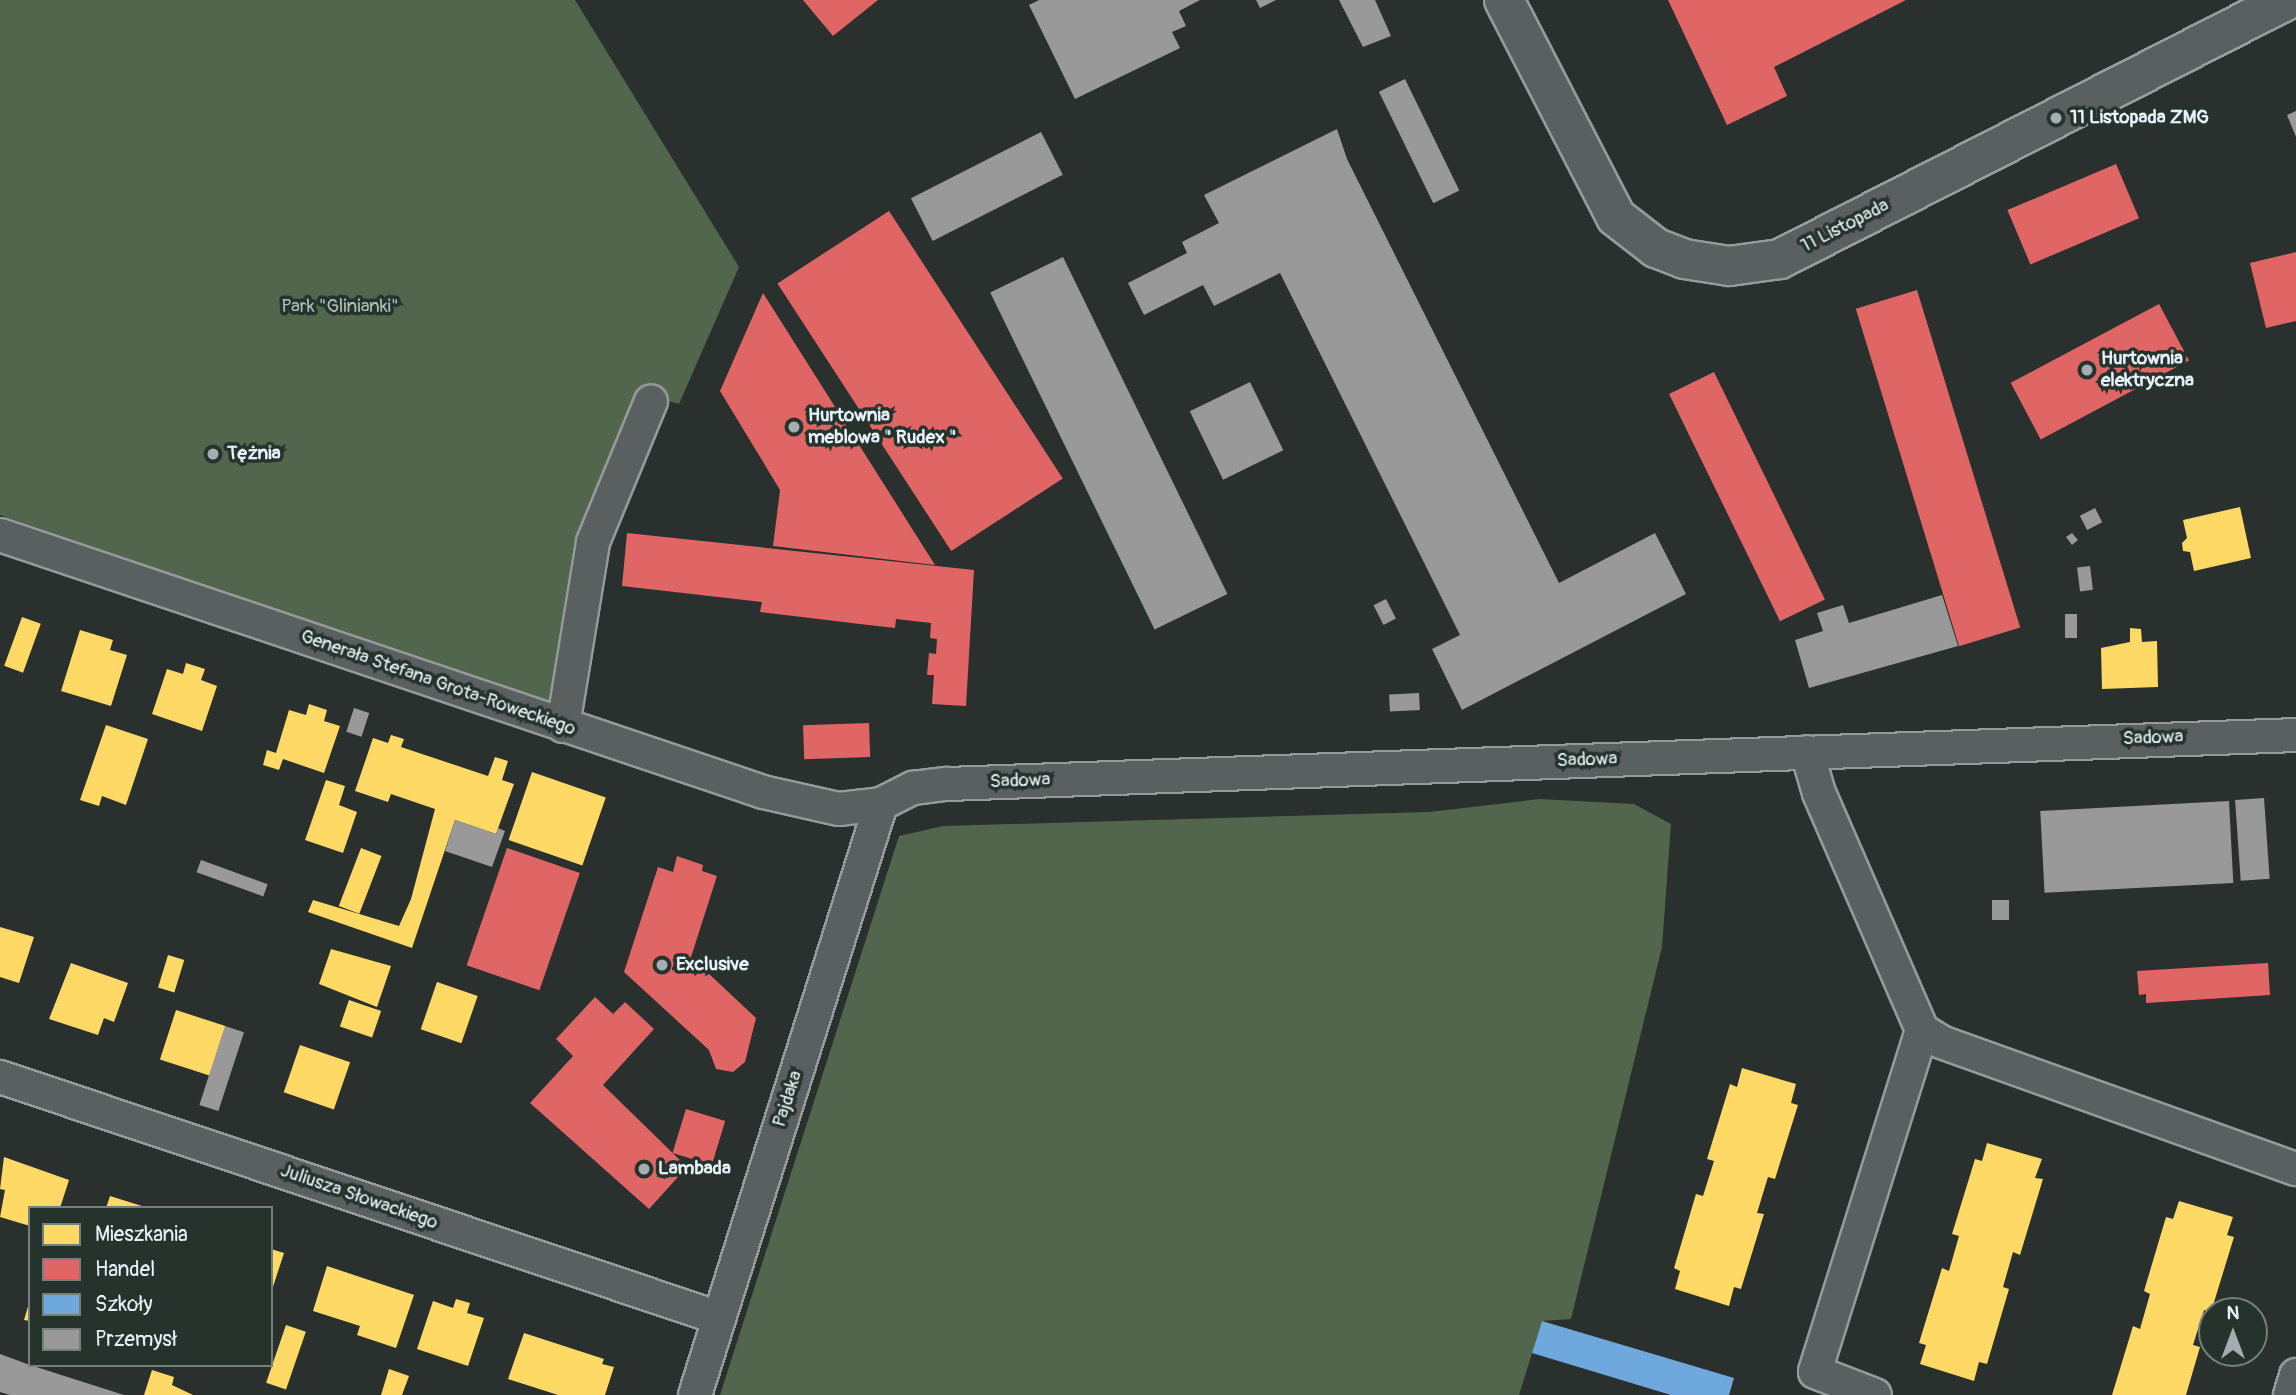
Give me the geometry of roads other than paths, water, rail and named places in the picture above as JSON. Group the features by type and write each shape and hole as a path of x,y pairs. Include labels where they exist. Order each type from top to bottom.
{"street":[{"name":"11 Listopada","path":"1504,0 1616,217 1656,248 1684,259 1729,266 1780,259 2287,0"},
{"path":"563,726 593,542 651,401"},
{"name":"Generała Stefana Grota-Roweckiego","path":"0,535 763,792 839,809 881,804"},
{"name":"Sadowa","path":"881,804 913,788 948,784 2296,735"},
{"path":"1807,752 1819,793 1922,1030 1941,1042 2296,1169"},
{"name":"Pajdaka","path":"695,1395 881,804"},
{"path":"1875,1395 1815,1372 1922,1030"},
{"name":"Juliusza Słowackiego","path":"0,1077 719,1318"},
{"path":"2290,1395 2296,1375"}],"place":[{"name":"11 Listopada ZMG","path":"2056,118"},
{"name":"Hurtownia elektryczna","path":"2087,370"},
{"name":"Hurtownia meblowa \" Rudex \"","path":"794,427"},
{"name":"Tężnia","path":"213,454"},
{"name":"Exclusive","path":"662,965"},
{"name":"Lambada","path":"644,1169"}],"park label":[{"name":"Park \"Glinianki\"","path":"340,307"}]}
